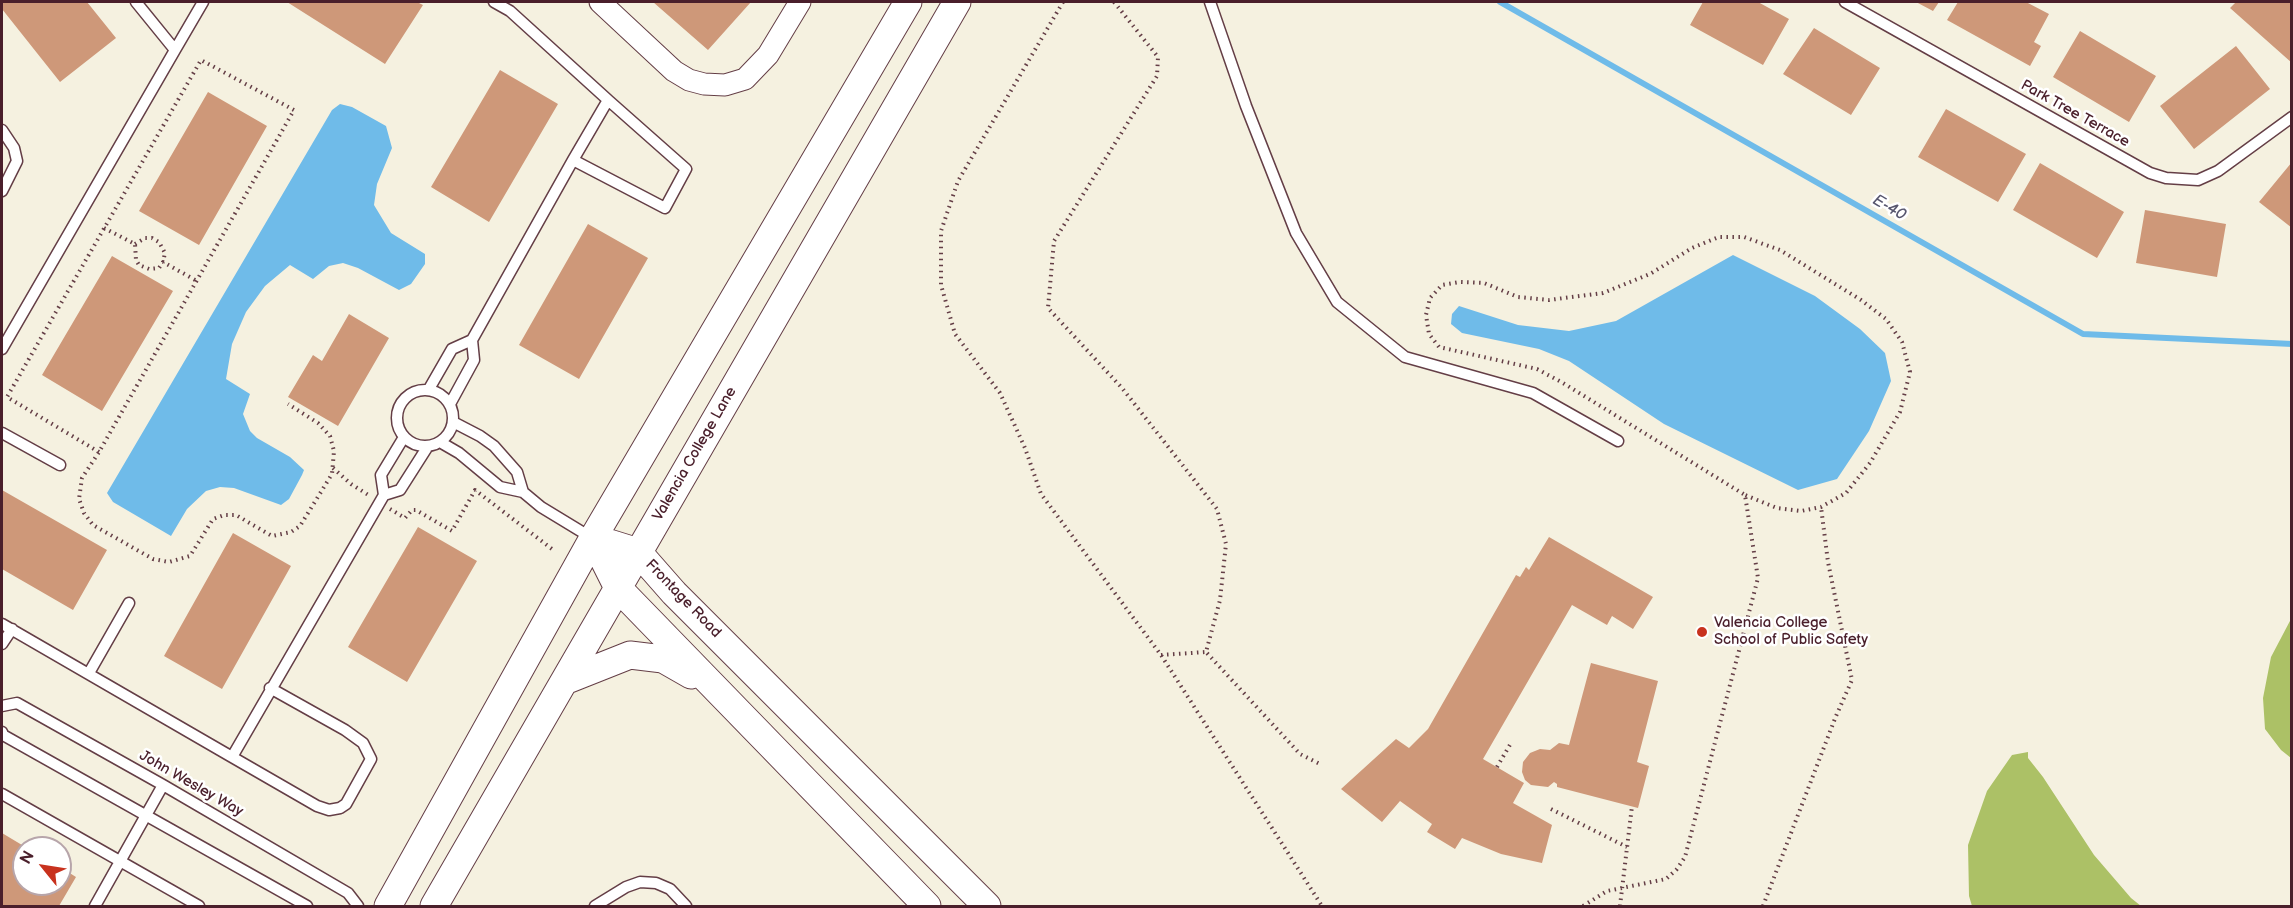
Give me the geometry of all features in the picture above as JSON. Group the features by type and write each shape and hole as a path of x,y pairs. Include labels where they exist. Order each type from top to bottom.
{"street":[{"path":"600,2 674,72 689,80 704,84 725,85 745,79 768,55 800,2"},
{"path":"388,906 593,538 908,2"},
{"name":"Valencia College Lane","path":"434,906 567,680 638,552 957,2"},
{"path":"593,538 618,588 927,906"},
{"name":"Frontage Road","path":"593,538 638,552 674,593 987,906"},
{"path":"567,680 630,655 663,659 713,687"}],"lane":[{"path":"136,2 175,50"},
{"path":"2,349 203,2"},
{"path":"494,2 510,11 686,170 665,208 573,160"},
{"path":"1210,2 1246,106 1296,233 1337,302 1405,357 1533,393 1618,441"},
{"name":"Park Tree Terrace","path":"1845,2 2150,173 2166,178 2198,180 2218,171 2292,117"},
{"path":"450,404 474,360 472,340 608,99"},
{"path":"2,130 14,148 17,161 2,191"},
{"path":"429,389 452,349 472,340"},
{"path":"429,389 438,392 450,404 453,413 451,430 440,441 428,446 418,445 404,437 397,421 400,404 412,392 429,389"},
{"path":"453,422 494,446 517,472 523,492"},
{"path":"2,433 60,465"},
{"path":"232,757 384,495 381,475 404,437"},
{"path":"440,441 459,453 500,487 523,492 541,507 593,538"},
{"path":"384,495 399,490 428,446"},
{"path":"88,673 129,603"},
{"path":"2,624 318,806 329,810 340,808 346,804 370,759 363,743 345,730 270,688"},
{"path":"2,644 12,629"},
{"name":"John Wesley Way","path":"2,706 17,703 163,785 348,893 358,906"},
{"path":"2,732 3,735 307,906"},
{"path":"95,906 163,785"},
{"path":"2,794 199,906"},
{"path":"595,906 626,887 640,882 656,882 670,889 686,906"}],"path":[{"path":"1063,2 958,181 941,231 941,285 955,334 1000,393 1025,448 1041,494 1161,655 1322,906"},
{"path":"1114,2 1158,57 1157,76 1054,241 1048,308 1122,388 1217,509 1226,544 1220,600 1206,652"},
{"path":"99,452 7,397 201,60 294,110 99,452 82,478 80,499 84,513 93,525 153,559 170,562 190,556 213,519 224,515 236,515 272,536 291,532 300,526 332,474 334,451 330,436 318,423 288,404"},
{"path":"104,228 135,244"},
{"path":"1719,237 1744,237 1780,250 1861,300 1886,319 1902,342 1910,372 1900,412 1870,464 1846,493 1821,507 1801,512 1777,508 1745,495 1537,369 1438,347 1429,334 1426,315 1430,298 1442,285 1460,282 1484,283 1518,297 1549,300 1603,293 1650,274 1692,248 1719,237"},
{"path":"145,238 152,238 159,242 165,253 159,268 140,265 136,260 135,244 145,238"},
{"path":"163,262 197,281"},
{"path":"333,467 351,484 370,496"},
{"path":"390,509 405,518 412,510 416,510 452,531 475,490 552,549"},
{"path":"1582,906 1607,891 1666,879 1685,857 1758,578 1745,495"},
{"path":"1763,906 1852,680 1828,562 1821,507"},
{"path":"1161,655 1206,652"},
{"path":"1206,652 1300,754 1320,764"},
{"path":"1497,767 1511,743"},
{"path":"1620,906 1632,806"},
{"path":"1551,809 1627,847"}],"green space":[{"path":"2291,619 2291,758 2281,750 2265,729 2263,698 2271,657"},
{"path":"2028,752 2028,758 2094,855 2131,898 2141,906 1972,906 1969,896 1968,845 1987,791 2012,755"}],"water":[{"path":"340,104 352,107 386,126 392,148 377,184 374,205 391,233 425,254 425,264 411,284 399,290 358,268 343,263 329,266 313,279 290,265 265,286 246,312 232,344 226,379 250,394 243,414 250,431 257,438 290,457 304,470 289,499 281,505 234,488 220,487 206,491 187,509 171,536 113,502 107,493 332,110"},
{"path":"1733,255 1815,296 1860,329 1885,353 1891,381 1869,431 1837,479 1798,490 1664,424 1569,361 1539,349 1462,333 1451,324 1452,314 1459,306 1518,325 1569,331 1616,321"}],"building":[{"path":"2,2 87,2 116,38 60,82 2,9"},
{"path":"287,2 417,2 423,5 385,64"},
{"path":"653,2 751,2 708,50"},
{"path":"1703,2 1758,2 1789,19 1763,65 1690,25"},
{"path":"1916,2 1939,2 1933,11"},
{"path":"1958,2 2026,2 2049,14 2034,42 2041,46 2030,66 1947,20"},
{"path":"2236,2 2292,2 2292,63 2230,8"},
{"path":"1814,28 1880,68 1851,115 1783,74"},
{"path":"2080,31 2156,76 2129,122 2053,77"},
{"path":"2236,46 2270,89 2194,149 2160,106"},
{"path":"500,70 558,104 489,222 431,187"},
{"path":"208,92 267,126 199,245 139,211"},
{"path":"1946,109 2026,154 1998,202 1918,157"},
{"path":"2292,162 2292,228 2259,202"},
{"path":"2040,163 2124,212 2097,258 2013,210"},
{"path":"2145,210 2226,224 2217,277 2136,263"},
{"path":"588,224 648,258 579,379 519,345"},
{"path":"112,256 173,291 102,411 42,375"},
{"path":"349,314 389,338 338,426 288,397 313,355 322,361"},
{"path":"2,490 107,550 73,610 2,569"},
{"path":"418,527 477,561 407,682 348,647"},
{"path":"233,533 291,566 222,689 164,656"},
{"path":"1549,537 1653,597 1633,629 1612,616 1607,625 1572,605 1483,759 1524,783 1513,803 1552,825 1542,863 1501,854 1462,838 1455,849 1427,832 1432,824 1400,801 1382,822 1341,789 1396,739 1409,748 1428,729 1516,575 1520,577 1526,567 1529,570"},
{"path":"1591,663 1658,681 1637,762 1649,766 1638,808 1557,787 1554,782 1548,787 1531,785 1525,780 1522,772 1523,762 1530,753 1540,749 1550,750 1559,743 1569,745"},
{"path":"2,833 12,839 12,896 65,896 59,906 2,906"}],"waterway":[{"name":"E-40","path":"1500,2 2083,334 2292,344"}],"place":[{"name":"Valencia College School of Public Safety","path":"1702,632"}]}
